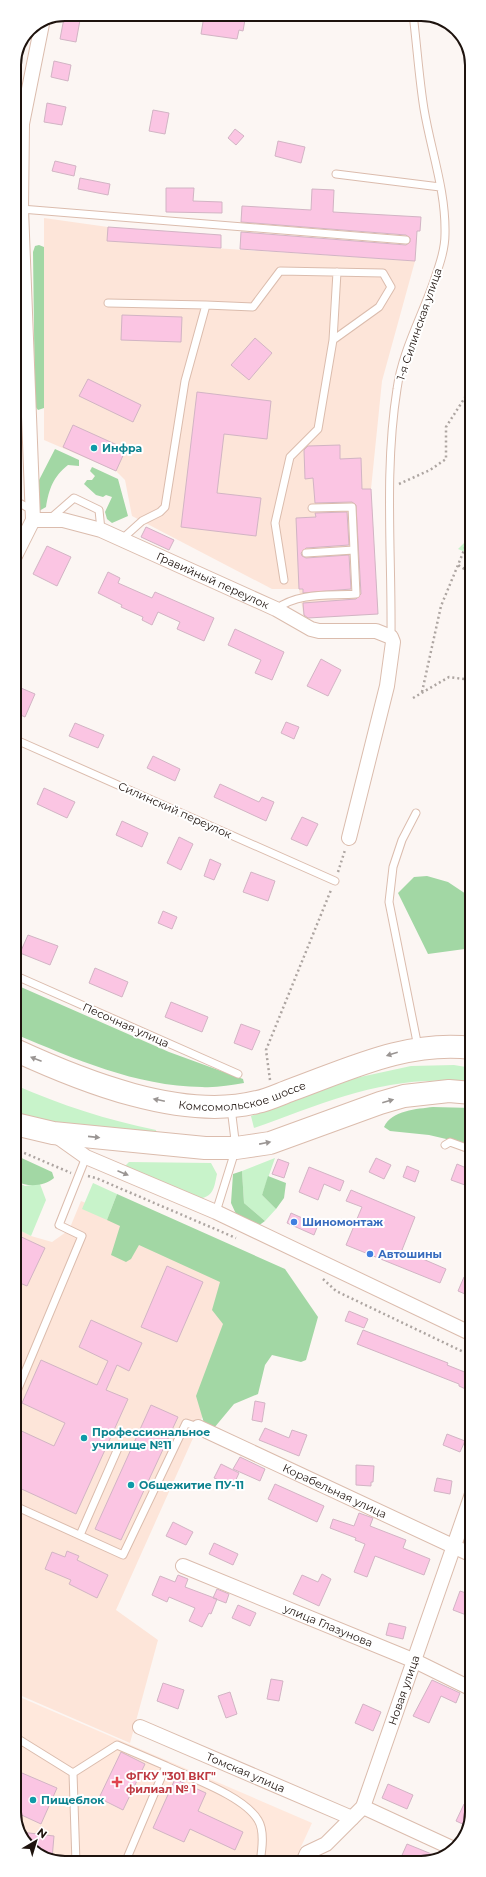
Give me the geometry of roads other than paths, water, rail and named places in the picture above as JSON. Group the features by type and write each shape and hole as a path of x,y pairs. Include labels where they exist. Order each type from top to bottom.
{"main road":[{"name":"Комсомольское шоссе","path":"21,1053 82,1078 135,1095 177,1104 215,1108 257,1102 377,1059 418,1049 451,1045 465,1047"},
{"path":"21,1125 53,1133 205,1148 236,1148 270,1143 404,1096 449,1091 465,1092"}],"street":[{"path":"21,209 22,124 41,28"},
{"path":"21,307 32,515 21,541"},
{"name":"Гравийный переулок","path":"32,515 49,520 63,520 101,530 276,609 311,629 319,631 376,631 391,637"},
{"path":"349,838 387,686 393,642 391,637"},
{"path":"53,1133 86,1157 216,1212 465,1331"},
{"name":"Корабельная улица","path":"198,1427 465,1552"},
{"name":"Новая улица","path":"306,1856 307,1854 326,1844 363,1808 465,1513"},
{"name":"улица Глазунова","path":"183,1566 415,1661 465,1686"},
{"name":"Томская улица","path":"140,1727 352,1818"},
{"path":"363,1808 448,1846"}],"lane":[{"name":"1-я Силинская улица","path":"391,637 388,487 397,387 408,351 429,297 442,254 445,236 444,208 438,170 424,110 414,21"},
{"path":"336,174 440,187"},
{"path":"21,209 406,240"},
{"path":"108,303 253,307 280,271 382,273 391,287 379,307 333,340"},
{"path":"284,580 275,523 290,457 318,428 333,340 338,272"},
{"path":"122,539 142,521 160,512 165,507 185,381 206,305"},
{"path":"49,520 74,498 98,510 101,530"},
{"path":"21,506 32,515"},
{"path":"276,609 288,601 302,597 356,594 352,507 312,508"},
{"path":"306,553 354,550"},
{"name":"Силинский переулок","path":"21,742 335,881"},
{"path":"416,814 402,840 393,868 389,902 418,1049"},
{"name":"Песочная улица","path":"21,978 238,1074"},
{"path":"216,1212 236,1148 231,1106"},
{"path":"445,1145 450,1142 465,1147"},
{"path":"21,1382 82,1236 58,1226 86,1157"},
{"path":"21,1509 123,1554 186,1423 198,1427"},
{"path":"80,1536 119,1446"},
{"path":"21,1742 73,1773"},
{"path":"73,1773 117,1745 166,1766 235,1798 253,1814 259,1821 261,1830 260,1856"},
{"path":"128,1856 166,1766"},
{"path":"73,1773 76,1856"}],"place":[{"name":"Инфра","path":"94,448"},
{"name":"Шиномонтаж","path":"294,1222"},
{"name":"Автошины","path":"370,1254"},
{"name":"Профессиональное училище №11","path":"84,1438"},
{"name":"Общежитие ПУ-11","path":"131,1485"},
{"name":"ФГКУ \"301 ВКГ\" филиал № 1","path":"117,1782"},
{"name":"Пищеблок","path":"33,1800"}]}
